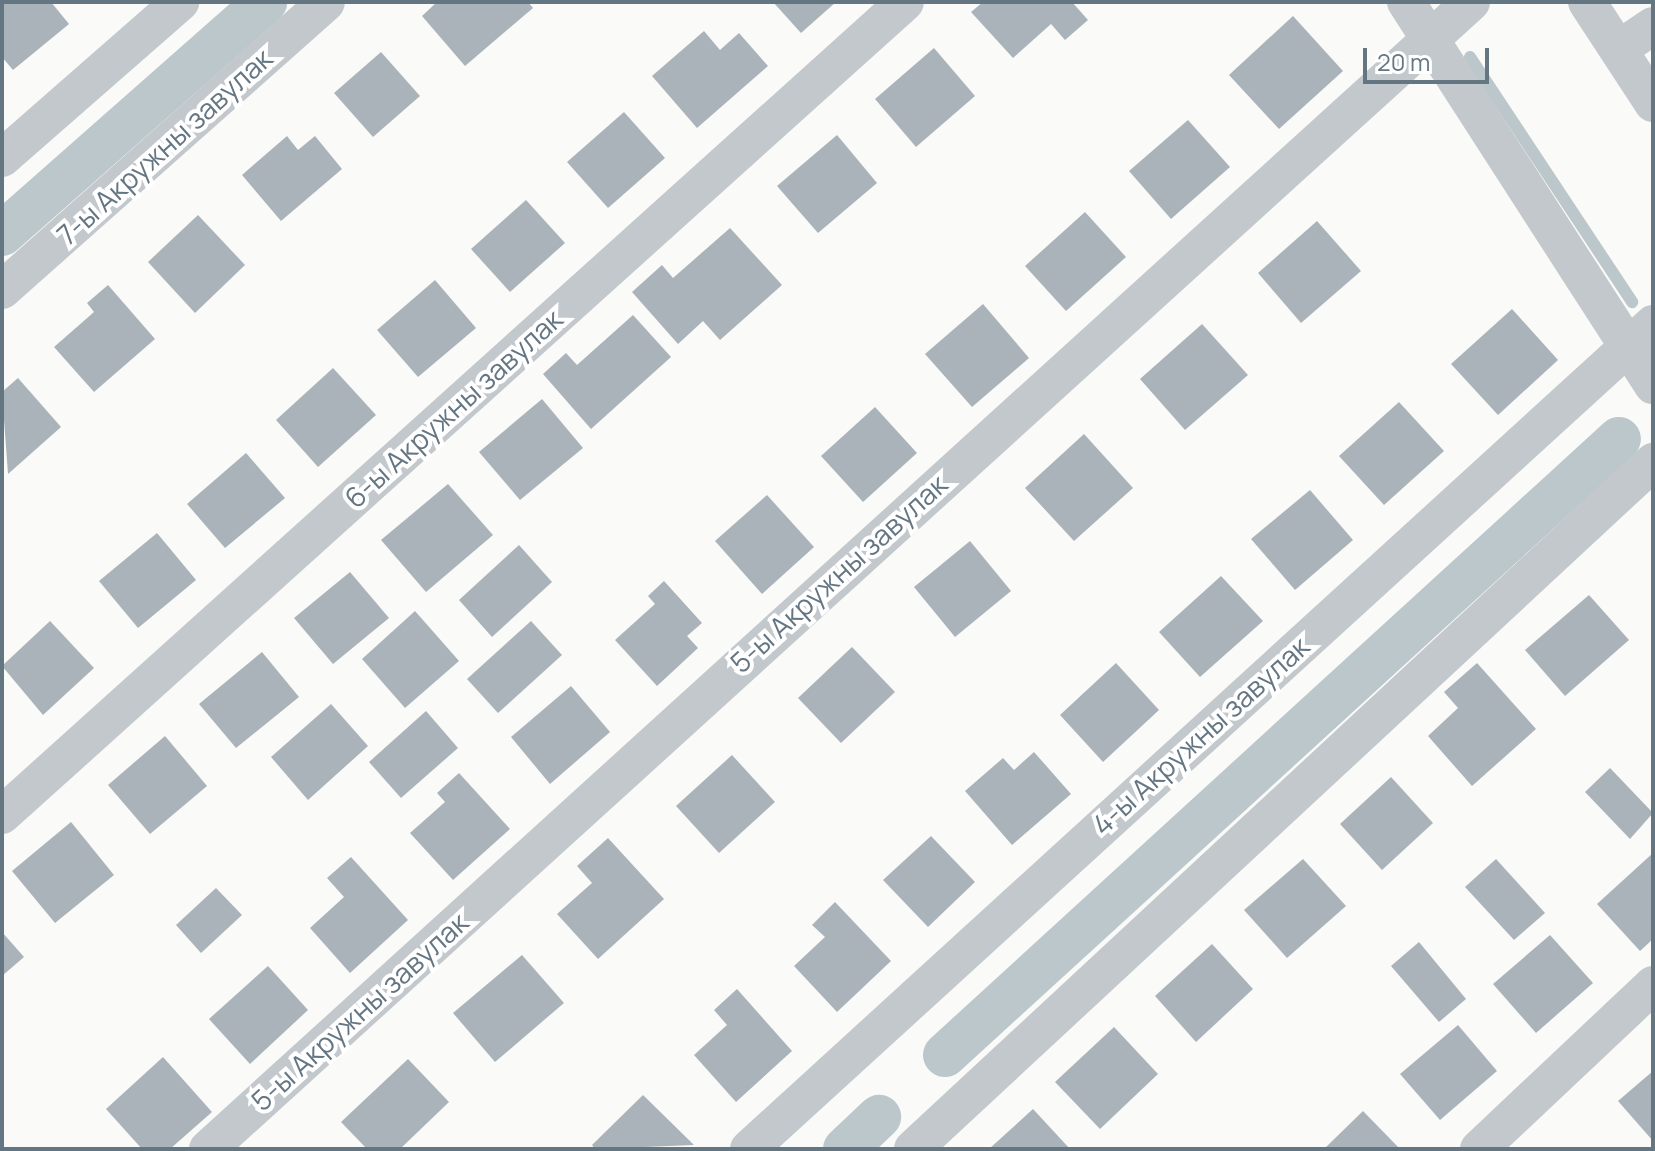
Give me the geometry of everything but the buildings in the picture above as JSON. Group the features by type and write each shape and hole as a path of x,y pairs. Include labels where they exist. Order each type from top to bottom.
{"street":[{"path":"2,158 180,2"},
{"name":"7-ы Акружны завулак","path":"2,290 326,2"},
{"name":"6-ы Акружны завулак","path":"2,815 905,2"},
{"path":"1406,2 1640,334 1653,385"},
{"name":"5-ы Акружны завулак","path":"208,1149 1427,35 1471,2"},
{"path":"1587,2 1653,103"},
{"path":"1619,49 1653,26"},
{"name":"4-ы Акружны завулак","path":"749,1149 1640,334"},
{"path":"913,1149 1653,462"},
{"path":"1479,1149 1653,985"}],"waterway":[{"path":"2,234 265,2"},
{"path":"1470,57 1632,302"},
{"path":"945,1055 1619,439"},
{"path":"845,1149 879,1117"}]}
